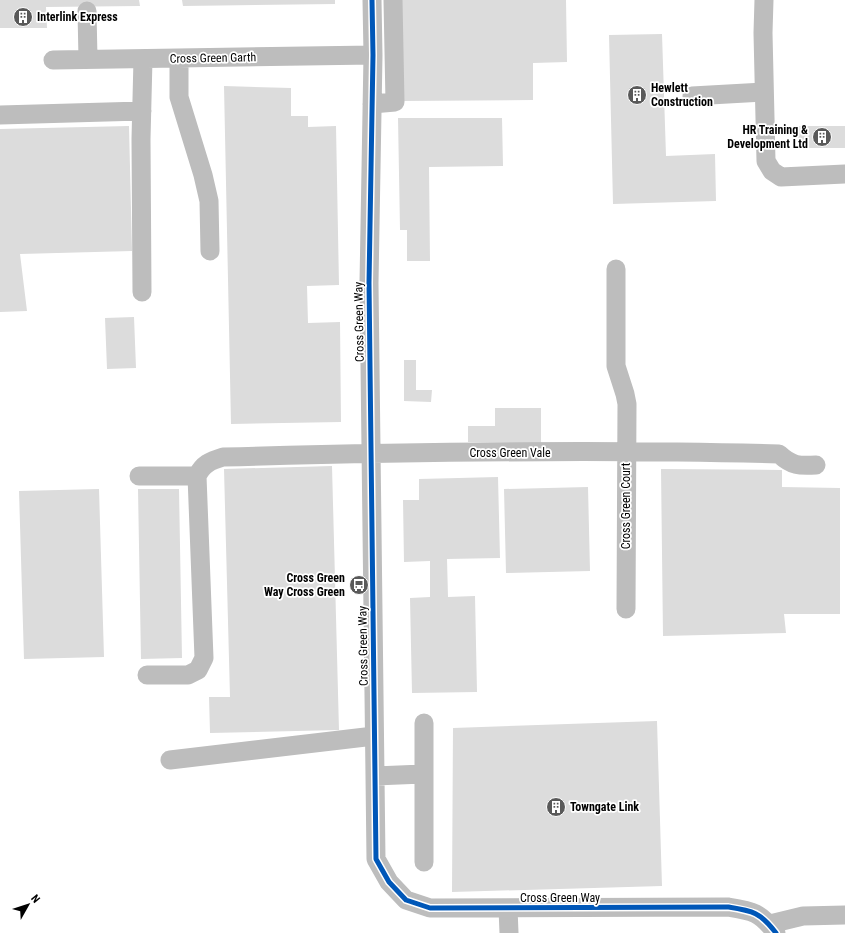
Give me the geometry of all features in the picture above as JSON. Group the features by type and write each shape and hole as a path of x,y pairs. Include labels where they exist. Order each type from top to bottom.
{"street":[{"name":"Cross Green Way","path":"372,0 373,55 369,283 376,859 389,882 406,900 430,908 728,906 754,912 773,929"},
{"path":"372,104 394,102 393,0"},
{"path":"764,0 763,33 766,161 772,171 782,177 845,174"},
{"path":"87,11 88,60"},
{"name":"Cross Green Garth","path":"54,60 373,55"},
{"path":"179,58 180,97 203,175 209,201 210,251"},
{"path":"142,292 140,139 143,59"},
{"path":"692,96 764,92"},
{"path":"0,115 142,110"},
{"name":"Cross Green Court","path":"616,269 616,366 626,394 627,404 626,609"},
{"name":"Cross Green Vale","path":"197,476 201,468 209,461 223,457 371,453 660,451 779,454 786,461 799,466 816,465"},
{"path":"139,476 197,476 204,658 198,670 188,675 147,675"},
{"path":"424,723 424,862"},
{"path":"170,760 374,736"},
{"path":"375,776 423,774"},
{"path":"508,908 509,933"},
{"path":"773,929 803,916 845,915"}],"building":[{"name":"Interlink Express","path":"0,0 139,0 140,6 46,7 47,28 0,28"},
{"path":"182,0 335,0 335,4 183,6"},
{"path":"401,0 566,0 567,62 533,63 533,100 402,101"},
{"name":"Hewlett Construction","path":"662,34 666,156 715,154 716,201 613,204 609,35"},
{"path":"224,86 291,88 291,116 308,116 308,127 336,126 339,285 307,286 308,323 340,322 341,422 231,424"},
{"path":"398,118 502,118 503,166 429,167 430,261 407,261 407,230 400,230"},
{"path":"129,126 132,251 20,254 27,311 0,312 0,129"},
{"name":"HR Training & Development Ltd","path":"798,126 845,126 845,148 798,148"},
{"path":"134,317 136,368 107,369 105,318"},
{"path":"404,360 416,360 416,390 432,390 431,402 404,401"},
{"path":"495,408 541,408 541,443 468,442 468,426 495,426"},
{"path":"332,466 339,730 210,733 209,697 230,697 224,469"},
{"path":"661,469 782,470 782,487 840,488 840,614 784,614 786,633 663,636"},
{"path":"498,477 500,558 447,559 448,597 475,596 477,692 412,693 410,598 430,597 430,561 404,562 403,500 419,500 419,479"},
{"path":"588,487 590,571 506,573 504,489"},
{"path":"99,489 104,657 24,659 19,491"},
{"path":"138,489 179,489 182,658 141,659"},
{"name":"Towngate Link","path":"657,721 662,886 452,892 453,728"}],"cycle path":[{"path":"372,0 373,55 369,283 376,859 389,882 406,900 430,908 728,907 750,911 765,921 776,933"}],"place":[{"name":"Interlink Express","path":"23,17"},
{"name":"Hewlett Construction","path":"637,95"},
{"name":"HR Training & Development Ltd","path":"822,137"},
{"name":"Cross Green Way Cross Green","path":"359,585"},
{"name":"Towngate Link","path":"556,807"}]}
